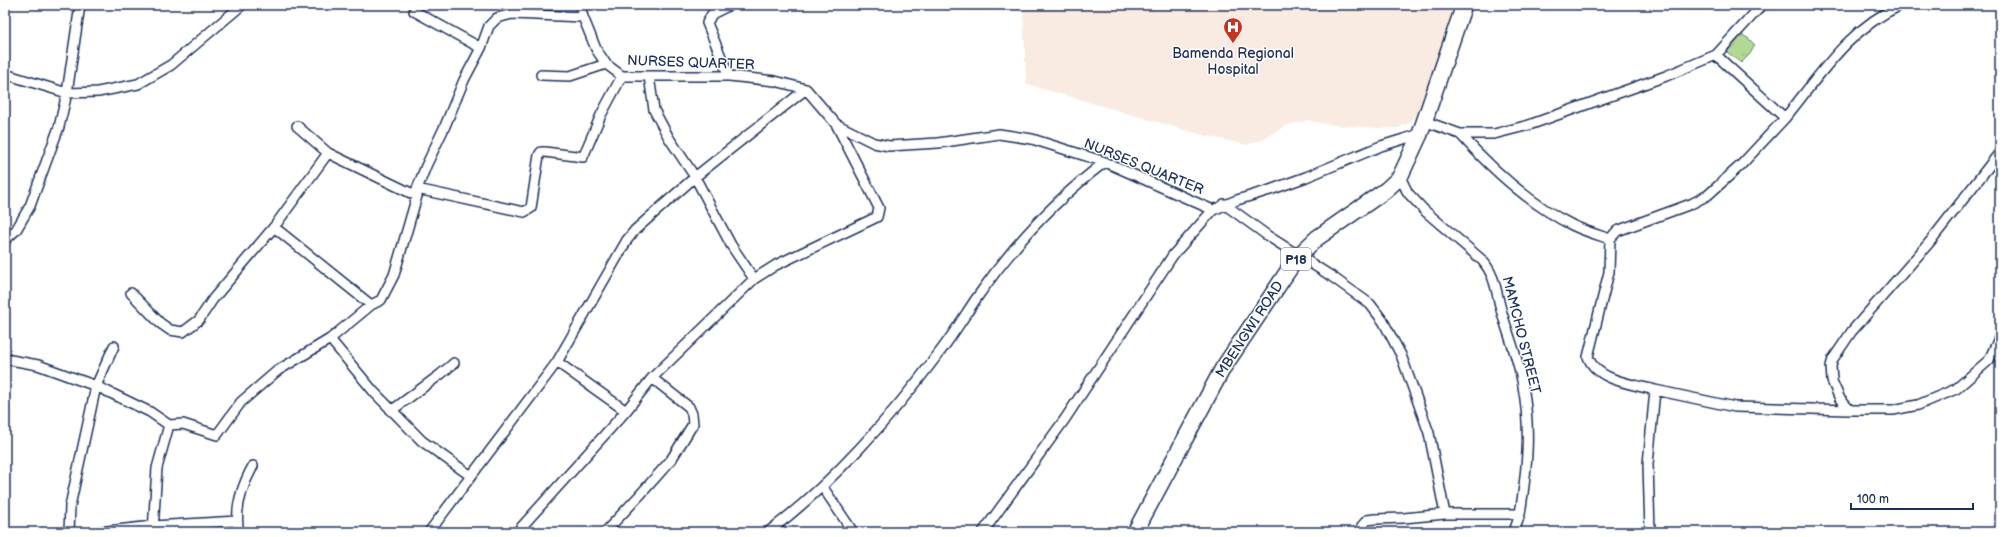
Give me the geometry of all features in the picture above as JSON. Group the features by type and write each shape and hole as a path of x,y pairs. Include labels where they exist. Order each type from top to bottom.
{"main road":[{"name":"MBENGWI ROAD","path":"1135,532 1223,368 1298,256 1322,234 1386,190 1400,177 1422,127 1464,5"}],"street":[{"path":"5,240 16,230 30,206 59,126 67,93 80,5"},
{"path":"5,74 67,93 98,92 138,84 171,64 242,5"},
{"name":"NURSES QUARTER","path":"580,5 583,18 596,49 606,64 622,76 729,76 775,81 806,89 836,124 874,143 889,146 938,143 999,134 1032,139 1105,162 1213,210"},
{"path":"729,76 707,23 712,14 730,5"},
{"path":"983,532 1065,419 1173,255 1213,210 1224,204 1270,190 1381,146 1422,127 1460,134 1494,134 1512,131 1666,76 1716,55 1762,5"},
{"path":"1901,5 1880,14 1854,35 1834,56 1785,118 1741,165 1708,195 1691,204 1617,231 1610,239 1609,272 1588,357 1591,364 1600,372 1622,381 1655,390 1735,407 1893,410 1918,406 1956,389 1989,360 2000,336"},
{"path":"414,11 481,48"},
{"path":"5,359 38,365 96,386 150,412 169,425 183,424 217,435 241,402 277,371 330,339 371,305 381,300 394,275 417,192 464,80 481,48 489,26 497,18 512,14 583,18"},
{"path":"1716,55 1785,118"},
{"path":"541,75 570,76 606,64"},
{"path":"297,126 328,153 417,192 524,212 529,211 532,208 539,155 541,152 583,157 622,76"},
{"path":"649,76 654,110 669,138 695,177 731,245 754,280"},
{"path":"429,532 557,362 631,235 695,177 806,89"},
{"path":"517,532 626,411 652,378 754,280 776,266 877,217 879,208 836,124"},
{"path":"1460,134 1508,180 1552,213 1573,225 1610,239"},
{"path":"1850,410 1840,399 1832,381 1831,366 1833,359 1852,331 1929,243 2000,152"},
{"path":"131,293 160,323 170,330 183,332 198,320 213,299 274,227 328,153"},
{"path":"768,532 822,486 902,401 940,352 979,295 1009,255 1058,202 1085,177 1105,162"},
{"name":"MAMCHO STREET","path":"1400,177 1413,198 1482,260 1489,268 1494,279 1501,311 1519,367 1528,426 1528,461 1520,514 1514,532"},
{"path":"1224,204 1370,304 1383,321 1401,355 1429,433 1445,514"},
{"path":"274,227 371,305"},
{"path":"330,339 391,411 422,441 471,476"},
{"path":"69,532 70,506 96,386 114,346"},
{"path":"557,362 626,411"},
{"path":"391,411 454,363"},
{"path":"605,532 671,460 693,424 692,414 689,407 652,378"},
{"path":"1650,532 1648,464 1655,390"},
{"path":"153,529 157,468 169,425"},
{"path":"239,532 237,521 244,482 253,466"},
{"path":"822,486 853,532"},
{"path":"1361,532 1362,526 1367,520 1445,514 1520,514"},
{"path":"98,532 153,529 237,521"}],"shaded area":[{"name":"Bamenda Regional Hospital","path":"1023,5 1454,5 1422,104 1411,122 1398,128 1377,128 1325,124 1308,120 1285,126 1261,140 1247,145 1199,134 1026,84"}],"green space":[{"path":"1742,35 1748,38 1755,45 1750,54 1741,63 1727,52"}],"place":[{"name":"Bamenda Regional Hospital","path":"1233,44"}]}
